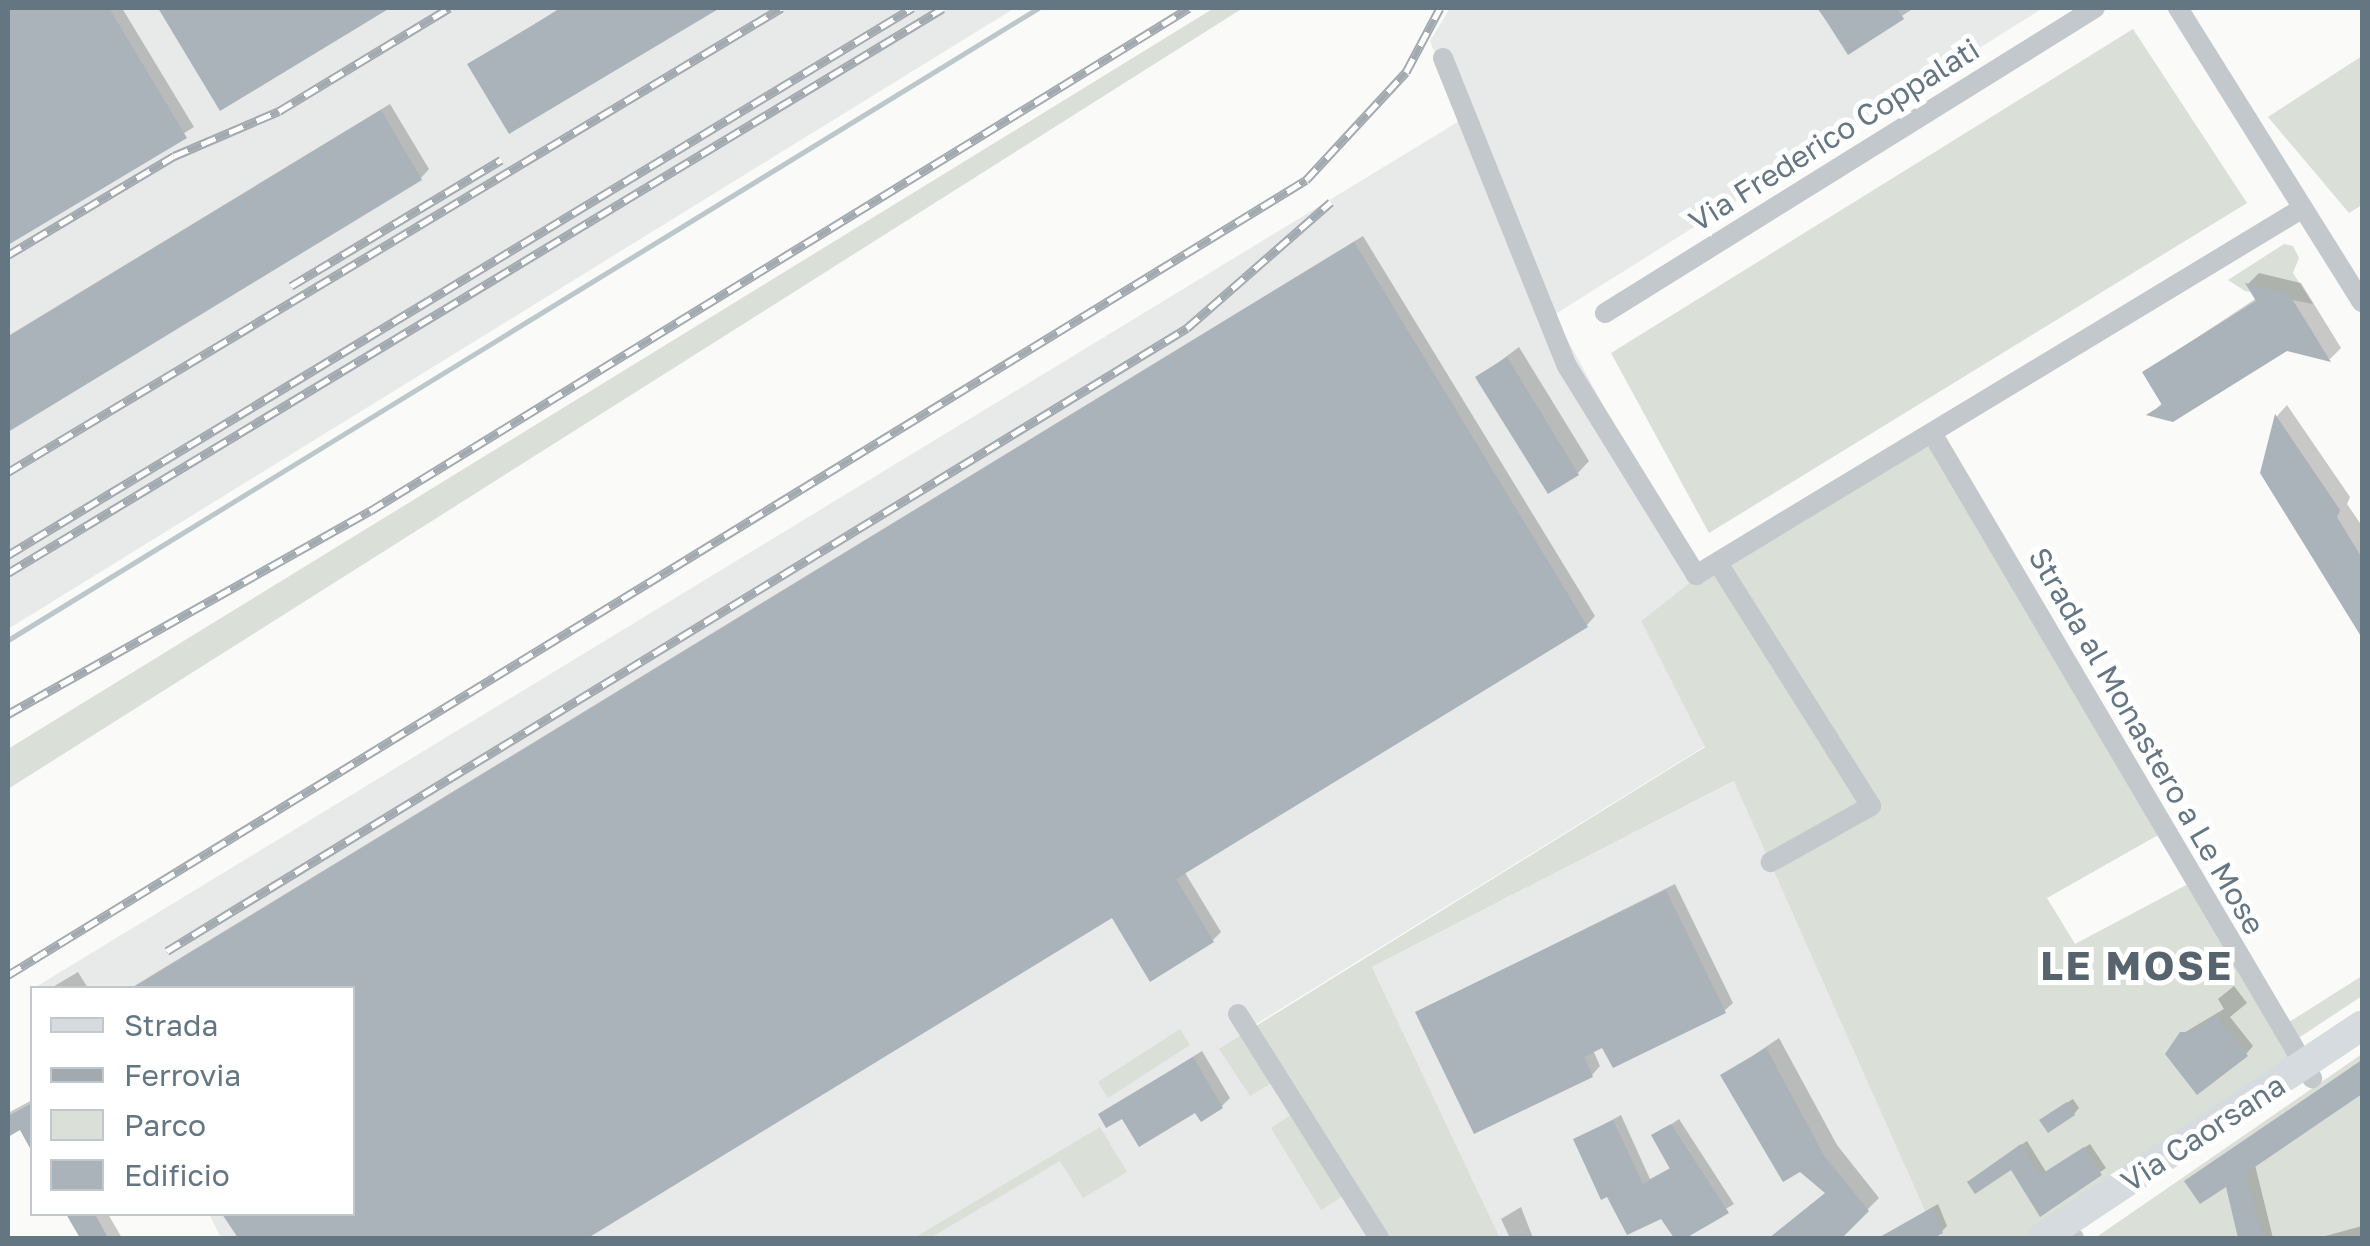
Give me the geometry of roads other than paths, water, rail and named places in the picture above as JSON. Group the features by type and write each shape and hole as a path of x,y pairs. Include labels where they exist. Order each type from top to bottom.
{"main road":[{"name":"Via Caorsana","path":"2073,1238 2308,1072 2362,1025"},
{"name":"Via Caorsana","path":"2042,1238 2308,1072 2362,1044"}],"street":[{"name":"Via Frederico Coppalati","path":"1604,313 2095,8"},
{"path":"2178,8 2362,302"},
{"path":"1442,58 1568,366 1696,575 2303,208"},
{"name":"Strada al Monastero a Le Mose","path":"1932,434 2308,1072"},
{"path":"1718,563 1871,806 1771,862"},
{"path":"1238,1014 1379,1238"}],"waterway":[{"path":"8,640 1038,8"}],"railway":[{"path":"8,255 174,156 279,111 449,8"},
{"path":"8,472 781,8"},
{"path":"8,555 912,8"},
{"path":"8,573 943,8"},
{"path":"8,714 370,511 1189,8"},
{"path":"8,975 1306,180 1406,72 1440,8"},
{"path":"291,286 501,160"},
{"path":"167,951 1187,328 1331,202"}],"district":[{"name":"LE MOSE","path":"2137,965"}]}
